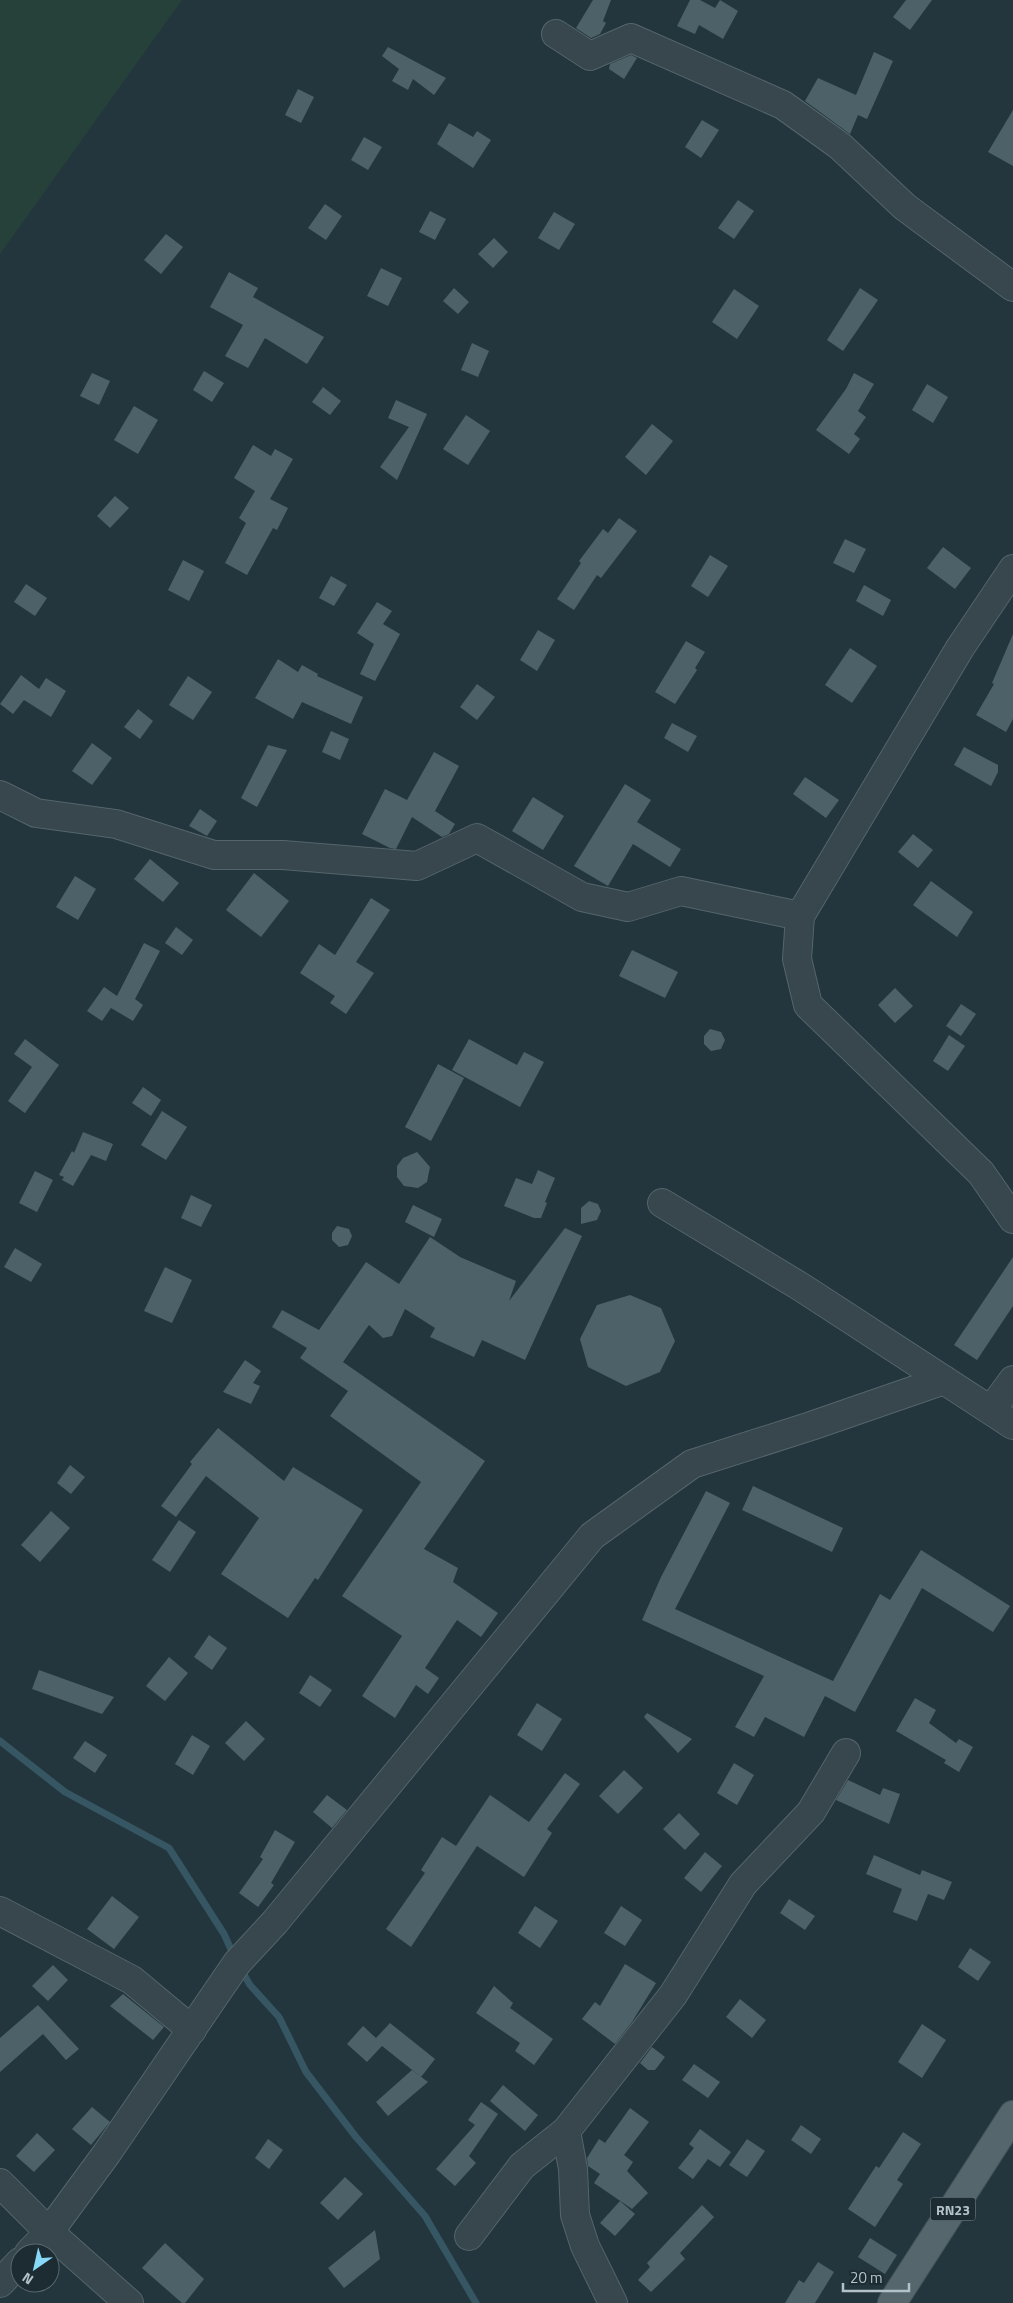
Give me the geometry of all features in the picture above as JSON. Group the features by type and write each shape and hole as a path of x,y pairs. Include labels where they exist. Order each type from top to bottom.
{"main road":[{"name":"RN23","path":"892,2303 1013,2115"}],"street":[{"path":"556,34 590,56 631,38 783,105 840,146 905,207 1013,287"},
{"path":"1013,569 960,648 800,916 797,959 808,1004 981,1173 1013,1219"},
{"path":"0,795 36,813 116,824 214,855 283,855 417,866 476,838 582,897 628,907 680,891 800,916"},
{"path":"662,1203 801,1287 1013,1425"},
{"path":"39,2243 49,2232 107,2153 238,1964 275,1922 592,1536 692,1464 811,1426 944,1380"},
{"path":"991,1410 1013,1380"},
{"path":"469,2236 522,2166 566,2131 673,1995 743,1884 811,1812 846,1753"},
{"path":"0,1911 132,1980 192,2030"},
{"path":"566,2131 573,2169 575,2215 585,2246 613,2303"},
{"path":"0,2183 49,2232 129,2303"},
{"path":"0,2283 10,2272"}],"green space":[{"path":"0,0 182,0 0,254"}],"building":[{"path":"593,0 611,0 603,21 606,23 600,34 591,38 576,28"},
{"path":"690,0 700,0 715,8 720,0 738,11 723,39 699,25 695,34 677,26"},
{"path":"906,0 932,0 910,30 893,17"},
{"path":"388,47 446,78 434,95 413,79 408,90 392,81 399,69 382,56"},
{"path":"874,52 893,61 867,119 858,115 850,134 805,101 818,78 856,95"},
{"path":"631,55 637,58 624,79 609,69 610,64"},
{"path":"298,89 314,97 301,123 285,115"},
{"path":"1013,110 1013,166 988,152"},
{"path":"702,120 719,130 701,158 685,147"},
{"path":"449,123 473,137 477,131 491,140 473,168 437,144"},
{"path":"364,137 382,147 368,170 351,160"},
{"path":"738,200 754,211 734,239 718,228"},
{"path":"325,204 342,216 326,240 308,228"},
{"path":"430,211 446,219 435,240 419,232"},
{"path":"554,212 575,224 559,250 538,238"},
{"path":"166,234 183,247 161,274 144,260"},
{"path":"494,238 508,252 493,268 478,254"},
{"path":"381,268 402,278 388,306 367,296"},
{"path":"229,272 258,288 253,297 324,337 307,364 265,338 248,368 225,356 243,325 210,307"},
{"path":"454,288 469,302 458,314 443,301"},
{"path":"860,288 878,300 843,351 827,340"},
{"path":"734,289 759,306 737,339 712,322"},
{"path":"472,343 489,351 478,377 461,370"},
{"path":"204,371 224,383 212,402 193,390"},
{"path":"92,373 110,381 99,405 80,396"},
{"path":"854,373 874,384 858,411 866,417 854,434 860,439 849,454 816,430 846,389"},
{"path":"927,384 948,397 933,423 912,410"},
{"path":"323,387 341,401 330,415 312,402"},
{"path":"396,400 427,414 397,480 380,467 409,427 388,418"},
{"path":"134,406 158,420 138,454 114,440"},
{"path":"466,415 490,431 468,465 443,449"},
{"path":"652,424 673,441 646,475 625,457"},
{"path":"253,445 271,456 275,449 293,459 270,499 288,508 277,530 273,528 247,575 225,563 246,523 239,518 255,491 234,478"},
{"path":"115,496 129,508 110,528 97,516"},
{"path":"619,518 637,531 601,578 597,575 574,610 557,599 581,563 579,561 603,529 608,533"},
{"path":"845,539 866,549 854,573 833,563"},
{"path":"943,547 971,568 955,589 927,568"},
{"path":"710,555 728,566 708,597 691,586"},
{"path":"183,560 204,571 189,601 168,590"},
{"path":"331,576 347,585 334,606 319,598"},
{"path":"26,584 47,598 35,616 14,602"},
{"path":"864,585 891,600 883,616 856,601"},
{"path":"377,602 392,611 383,624 400,634 375,681 360,674 374,644 357,633"},
{"path":"538,630 555,640 537,671 520,660"},
{"path":"1013,634 1013,719 1006,732 976,715 994,684 992,683"},
{"path":"686,641 705,652 695,668 697,670 675,704 655,692"},
{"path":"850,648 877,666 852,703 825,685"},
{"path":"278,659 298,672 302,665 318,674 317,676 363,697 351,724 302,702 293,719 255,698"},
{"path":"21,675 39,689 46,678 66,691 51,717 24,700 13,714 0,704"},
{"path":"188,676 212,692 193,720 169,705"},
{"path":"477,684 495,697 477,720 460,707"},
{"path":"138,709 153,721 140,739 124,727"},
{"path":"672,723 697,736 688,752 664,738"},
{"path":"331,731 349,739 340,760 322,752"},
{"path":"92,743 112,758 92,785 72,771"},
{"path":"268,745 287,750 257,807 241,798"},
{"path":"964,747 998,765 998,772 991,786 954,765"},
{"path":"434,752 459,766 435,811 455,824 449,834 442,837 412,817 396,849 390,848 362,834 385,789 407,800"},
{"path":"805,777 839,800 826,818 793,794"},
{"path":"625,784 651,800 637,822 681,849 670,867 633,844 608,886 574,866"},
{"path":"533,797 564,816 543,850 512,831"},
{"path":"200,809 217,821 207,836 189,826"},
{"path":"913,834 933,850 918,868 898,852"},
{"path":"150,859 179,883 163,902 134,879"},
{"path":"254,873 289,901 261,937 226,910"},
{"path":"75,876 96,889 78,920 56,907"},
{"path":"931,881 973,912 957,937 913,905"},
{"path":"371,898 390,910 356,962 374,973 346,1014 330,1003 335,996 300,973 319,944 335,955"},
{"path":"176,927 193,940 182,955 165,943"},
{"path":"144,943 160,951 135,999 143,1005 133,1021 111,1008 102,1021 87,1011 104,987 117,996"},
{"path":"632,950 678,972 665,998 619,976"},
{"path":"895,988 913,1006 895,1023 878,1005"},
{"path":"961,1004 976,1014 961,1036 946,1026"},
{"path":"710,1029 721,1032 725,1040 721,1049 711,1051 704,1044 704,1036"},
{"path":"949,1035 965,1046 948,1071 933,1061"},
{"path":"25,1039 59,1065 25,1113 8,1101 32,1067 14,1054"},
{"path":"469,1039 517,1065 524,1052 544,1062 520,1107 452,1070"},
{"path":"438,1064 464,1078 431,1141 405,1127"},
{"path":"143,1087 161,1100 151,1116 132,1103"},
{"path":"162,1111 187,1127 166,1160 141,1145"},
{"path":"83,1132 113,1144 106,1161 91,1155 73,1186 62,1180 64,1177 59,1175 72,1151 74,1153"},
{"path":"417,1152 430,1167 427,1182 418,1188 404,1186 397,1177 397,1166 403,1158"},
{"path":"538,1170 555,1178 545,1202 547,1203 541,1218 534,1218 504,1206 516,1178 532,1184"},
{"path":"35,1171 53,1180 37,1212 19,1203"},
{"path":"191,1195 212,1205 201,1227 181,1218"},
{"path":"589,1201 598,1204 601,1211 597,1220 581,1224 581,1208"},
{"path":"413,1205 442,1219 434,1237 405,1222"},
{"path":"337,1226 349,1229 352,1236 348,1245 339,1247 332,1240 332,1233"},
{"path":"565,1228 582,1236 525,1360 482,1340 474,1357 430,1337 435,1328 405,1309 392,1336 383,1338 369,1325 343,1362 485,1461 424,1549 458,1568 453,1582 498,1613 481,1637 457,1620 425,1668 439,1678 428,1694 416,1685 395,1718 362,1696 402,1636 342,1596 421,1482 330,1416 348,1391 300,1358 307,1348 272,1327 282,1310 319,1330 366,1262 399,1284 430,1237 460,1257 516,1281 509,1301"},
{"path":"15,1248 42,1264 31,1282 4,1267"},
{"path":"1013,1257 1013,1306 977,1360 954,1345"},
{"path":"165,1267 192,1280 172,1323 144,1311"},
{"path":"630,1295 661,1308 675,1341 660,1372 626,1386 588,1367 580,1339 597,1305"},
{"path":"245,1360 261,1371 253,1383 260,1386 251,1404 223,1392"},
{"path":"218,1428 284,1481 293,1467 363,1510 318,1580 315,1578 288,1618 221,1574 259,1518 206,1476 176,1517 161,1506 192,1464 190,1462"},
{"path":"70,1465 85,1477 71,1494 57,1483"},
{"path":"753,1486 843,1528 832,1552 742,1510"},
{"path":"706,1491 730,1503 675,1609 833,1681 880,1594 890,1600 921,1550 1010,1606 993,1632 922,1588 855,1712 825,1696 804,1737 765,1717 754,1737 735,1727 764,1676 642,1620 661,1577"},
{"path":"51,1511 70,1528 40,1562 21,1545"},
{"path":"179,1520 196,1532 170,1572 152,1560"},
{"path":"209,1635 227,1648 212,1670 194,1657"},
{"path":"169,1657 188,1673 165,1701 146,1686"},
{"path":"39,1670 114,1697 102,1714 32,1689"},
{"path":"310,1675 332,1690 320,1707 299,1693"},
{"path":"915,1698 936,1710 929,1723 956,1743 959,1739 973,1747 959,1772 944,1763 946,1760 896,1731"},
{"path":"537,1703 562,1719 542,1751 517,1735"},
{"path":"647,1713 692,1739 678,1753 644,1717"},
{"path":"246,1721 265,1739 244,1761 225,1743"},
{"path":"192,1735 210,1746 193,1775 175,1764"},
{"path":"85,1741 107,1755 95,1773 73,1758"},
{"path":"734,1763 754,1775 737,1805 717,1793"},
{"path":"624,1770 643,1788 618,1814 599,1796"},
{"path":"565,1773 580,1784 547,1829 552,1833 524,1877 477,1846 411,1947 386,1929 425,1873 421,1870 442,1837 456,1846 490,1795 529,1822"},
{"path":"848,1780 880,1795 883,1788 900,1794 889,1824 836,1800"},
{"path":"327,1795 347,1810 332,1828 313,1812"},
{"path":"679,1813 700,1834 685,1850 663,1829"},
{"path":"275,1830 295,1842 271,1883 274,1885 258,1907 239,1893 263,1859 260,1857"},
{"path":"705,1852 722,1866 701,1892 684,1878"},
{"path":"874,1855 920,1875 922,1870 952,1882 944,1900 928,1894 917,1921 893,1912 902,1889 866,1874"},
{"path":"112,1896 139,1917 114,1949 87,1929"},
{"path":"789,1899 815,1916 805,1930 780,1913"},
{"path":"535,1906 558,1921 540,1948 518,1933"},
{"path":"621,1906 642,1920 625,1946 604,1933"},
{"path":"970,1948 991,1962 978,1981 958,1967"},
{"path":"625,1964 656,1983 632,2022 615,2044 582,2019 595,2002 600,2006"},
{"path":"53,1965 68,1980 48,2001 32,1986"},
{"path":"494,1986 513,2003 510,2008 553,2039 534,2065 515,2051 520,2043 476,2013"},
{"path":"123,1994 164,2027 153,2040 110,2006"},
{"path":"740,1999 766,2020 752,2038 726,2017"},
{"path":"38,2005 79,2049 66,2060 43,2034 0,2072 0,2038"},
{"path":"390,2023 435,2059 421,2077 382,2046 367,2062 347,2044 363,2026 376,2038"},
{"path":"922,2024 946,2040 922,2078 898,2062"},
{"path":"652,2047 665,2057 655,2070 648,2070 640,2063"},
{"path":"694,2064 720,2082 708,2098 682,2080"},
{"path":"412,2070 428,2082 388,2116 376,2102"},
{"path":"503,2085 538,2115 525,2131 490,2101"},
{"path":"481,2102 498,2114 469,2156 476,2163 455,2186 436,2169 475,2125 468,2120"},
{"path":"92,2107 110,2122 91,2145 72,2129"},
{"path":"630,2108 649,2122 624,2155 633,2162 627,2171 648,2193 632,2209 594,2183 600,2174 588,2166 587,2158 599,2139 605,2143"},
{"path":"801,2125 821,2139 811,2154 791,2140"},
{"path":"700,2129 731,2152 720,2167 708,2159 693,2179 678,2168 694,2148 689,2144"},
{"path":"903,2132 921,2144 897,2180 903,2184 875,2227 848,2209 876,2166 879,2168"},
{"path":"37,2133 55,2150 34,2172 16,2156"},
{"path":"268,2139 283,2150 269,2169 255,2158"},
{"path":"747,2139 765,2151 747,2177 729,2165"},
{"path":"345,2177 363,2194 338,2220 320,2203"},
{"path":"620,2201 635,2214 615,2236 600,2223"},
{"path":"702,2205 714,2217 680,2253 685,2259 651,2292 638,2280 650,2267 647,2263"},
{"path":"375,2230 380,2259 344,2288 328,2268"},
{"path":"870,2238 897,2255 885,2274 858,2257"},
{"path":"165,2243 204,2279 185,2303 182,2303 142,2268"},
{"path":"818,2262 834,2272 815,2303 785,2303 799,2280 804,2283"}],"waterway":[{"path":"0,1741 65,1792 169,1848 224,1934 234,1956"},
{"path":"240,1968 250,1985 279,2017 306,2072 356,2137 425,2216 476,2303"}]}
